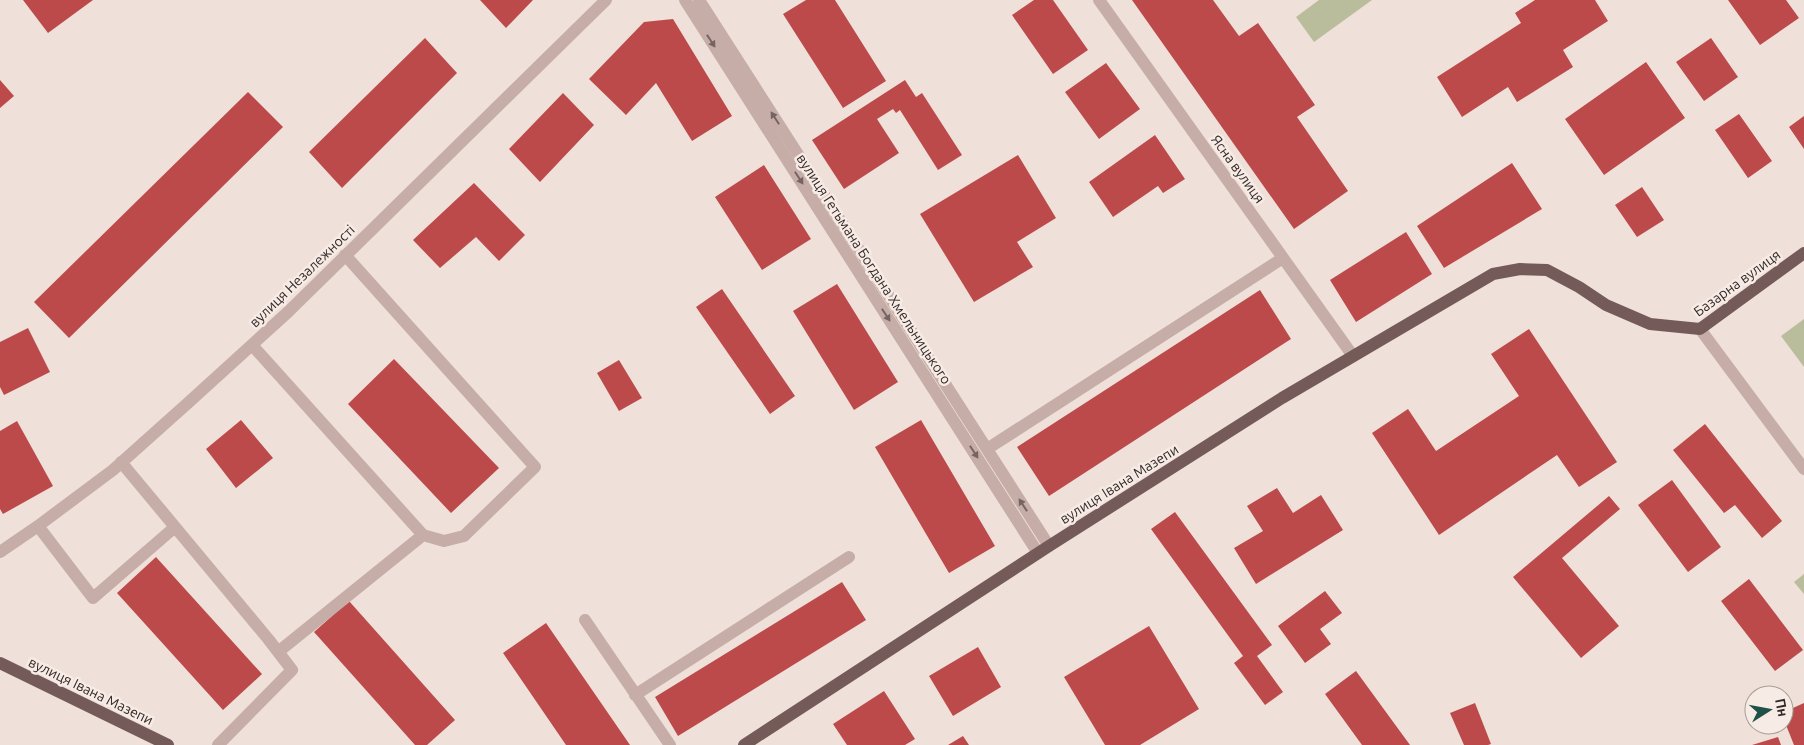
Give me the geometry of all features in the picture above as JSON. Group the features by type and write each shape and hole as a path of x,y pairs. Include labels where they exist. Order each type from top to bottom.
{"main road":[{"name":"Базарна вулиця","path":"1520,269 1547,270 1579,287 1606,305 1650,324 1700,329 1804,253"},
{"name":"вулиця Івана Мазепи","path":"744,745 1282,398 1493,274 1520,269"},
{"name":"вулиця Івана Мазепи","path":"0,664 168,745"}],"street":[{"name":"вулиця Незалежності","path":"0,552 38,526 121,462 252,344 346,255 606,0"},
{"name":"вулиця Гетьмана Богдана Хмельницького","path":"685,0 1044,550"},
{"name":"вулиця Гетьмана Богдана Хмельницького","path":"700,0 987,450 1044,550"},
{"name":"Ясна вулиця","path":"1098,0 1353,356"},
{"path":"252,344 423,535 444,541 464,536 535,467 346,255"},
{"path":"987,450 1283,258"},
{"path":"1700,329 1804,469"},
{"path":"121,462 292,670 218,745"},
{"path":"38,526 93,598 175,527"},
{"path":"278,652 423,535"},
{"path":"635,694 849,557"},
{"path":"585,620 670,745"}],"green space":[{"path":"1319,0 1372,0 1314,42 1296,17"},
{"path":"1804,319 1804,367 1781,336"},
{"path":"1804,574 1804,594 1794,582"}],"building":[{"path":"23,0 93,0 48,33"},
{"path":"480,0 533,0 506,28"},
{"path":"806,0 835,0 886,81 843,108 783,14"},
{"path":"1034,0 1053,0 1088,50 1053,74 1012,15"},
{"path":"1132,0 1213,0 1239,36 1258,23 1315,105 1297,117 1348,191 1294,229"},
{"path":"1535,0 1595,0 1608,21 1563,50 1573,67 1517,102 1508,87 1462,117 1437,77 1521,23 1515,13"},
{"path":"1728,0 1786,0 1799,18 1760,45"},
{"path":"673,19 732,116 692,141 656,83 626,115 589,79 644,22"},
{"path":"425,38 457,73 342,188 309,152"},
{"path":"1711,38 1738,77 1704,101 1676,62"},
{"path":"1646,62 1685,118 1604,175 1565,119"},
{"path":"1106,63 1140,109 1099,139 1065,92"},
{"path":"0,80 14,96 0,108"},
{"path":"905,80 916,97 922,93 962,155 938,170 900,110 896,113 893,109 877,119 899,153 844,189 812,140"},
{"path":"248,92 283,127 69,338 34,302"},
{"path":"563,93 594,125 540,182 509,149"},
{"path":"1739,114 1772,161 1748,178 1715,130"},
{"path":"1804,116 1804,149 1789,127"},
{"path":"1155,135 1185,179 1163,193 1158,186 1113,217 1089,182"},
{"path":"1018,155 1056,218 1017,242 1033,267 974,302 920,214"},
{"path":"1512,163 1542,209 1444,268 1417,226"},
{"path":"764,165 811,239 762,270 715,197"},
{"path":"474,183 525,235 499,261 476,237 440,268 413,240"},
{"path":"1642,187 1664,220 1637,237 1615,205"},
{"path":"1406,232 1432,274 1356,322 1330,280"},
{"path":"837,284 898,382 854,410 793,311"},
{"path":"722,289 795,396 770,414 696,307"},
{"path":"1260,290 1291,339 1049,496 1017,447"},
{"path":"28,328 50,372 4,395 0,387 0,342"},
{"path":"1529,329 1617,462 1579,487 1557,455 1439,535 1372,433 1408,409 1436,451 1519,396 1491,354"},
{"path":"394,359 499,468 451,513 348,404"},
{"path":"619,360 642,398 619,411 597,373"},
{"path":"241,420 273,458 236,488 206,449"},
{"path":"921,420 995,546 949,573 875,447"},
{"path":"17,421 53,486 3,514 0,509 0,431"},
{"path":"1705,424 1782,521 1762,538 1735,505 1724,513 1673,450"},
{"path":"1672,480 1721,547 1688,572 1638,505"},
{"path":"1277,488 1293,513 1321,495 1343,530 1256,584 1234,548 1263,531 1247,506"},
{"path":"1609,496 1620,509 1562,558 1619,626 1581,658 1513,577"},
{"path":"1175,512 1272,645 1257,656 1283,692 1265,705 1234,663 1243,656 1151,529"},
{"path":"156,557 262,674 223,710 117,593"},
{"path":"1749,579 1803,650 1775,671 1721,601"},
{"path":"842,582 866,620 678,736 655,697"},
{"path":"1325,591 1342,613 1320,629 1331,644 1305,663 1278,626"},
{"path":"349,601 455,720 427,745 415,745 314,632"},
{"path":"546,623 630,745 566,745 503,653"},
{"path":"1149,626 1199,709 1140,745 1105,745 1064,677"},
{"path":"978,647 1001,687 953,716 929,676"},
{"path":"1356,671 1410,745 1362,745 1325,694"},
{"path":"884,691 915,739 905,745 847,745 833,724"},
{"path":"1475,703 1491,744 1464,745 1450,713"},
{"path":"1804,703 1804,745 1794,745 1790,735 1794,735 1794,708"},
{"path":"963,736 969,745 948,745"},
{"path":"1778,737 1781,745 1752,745"}]}
